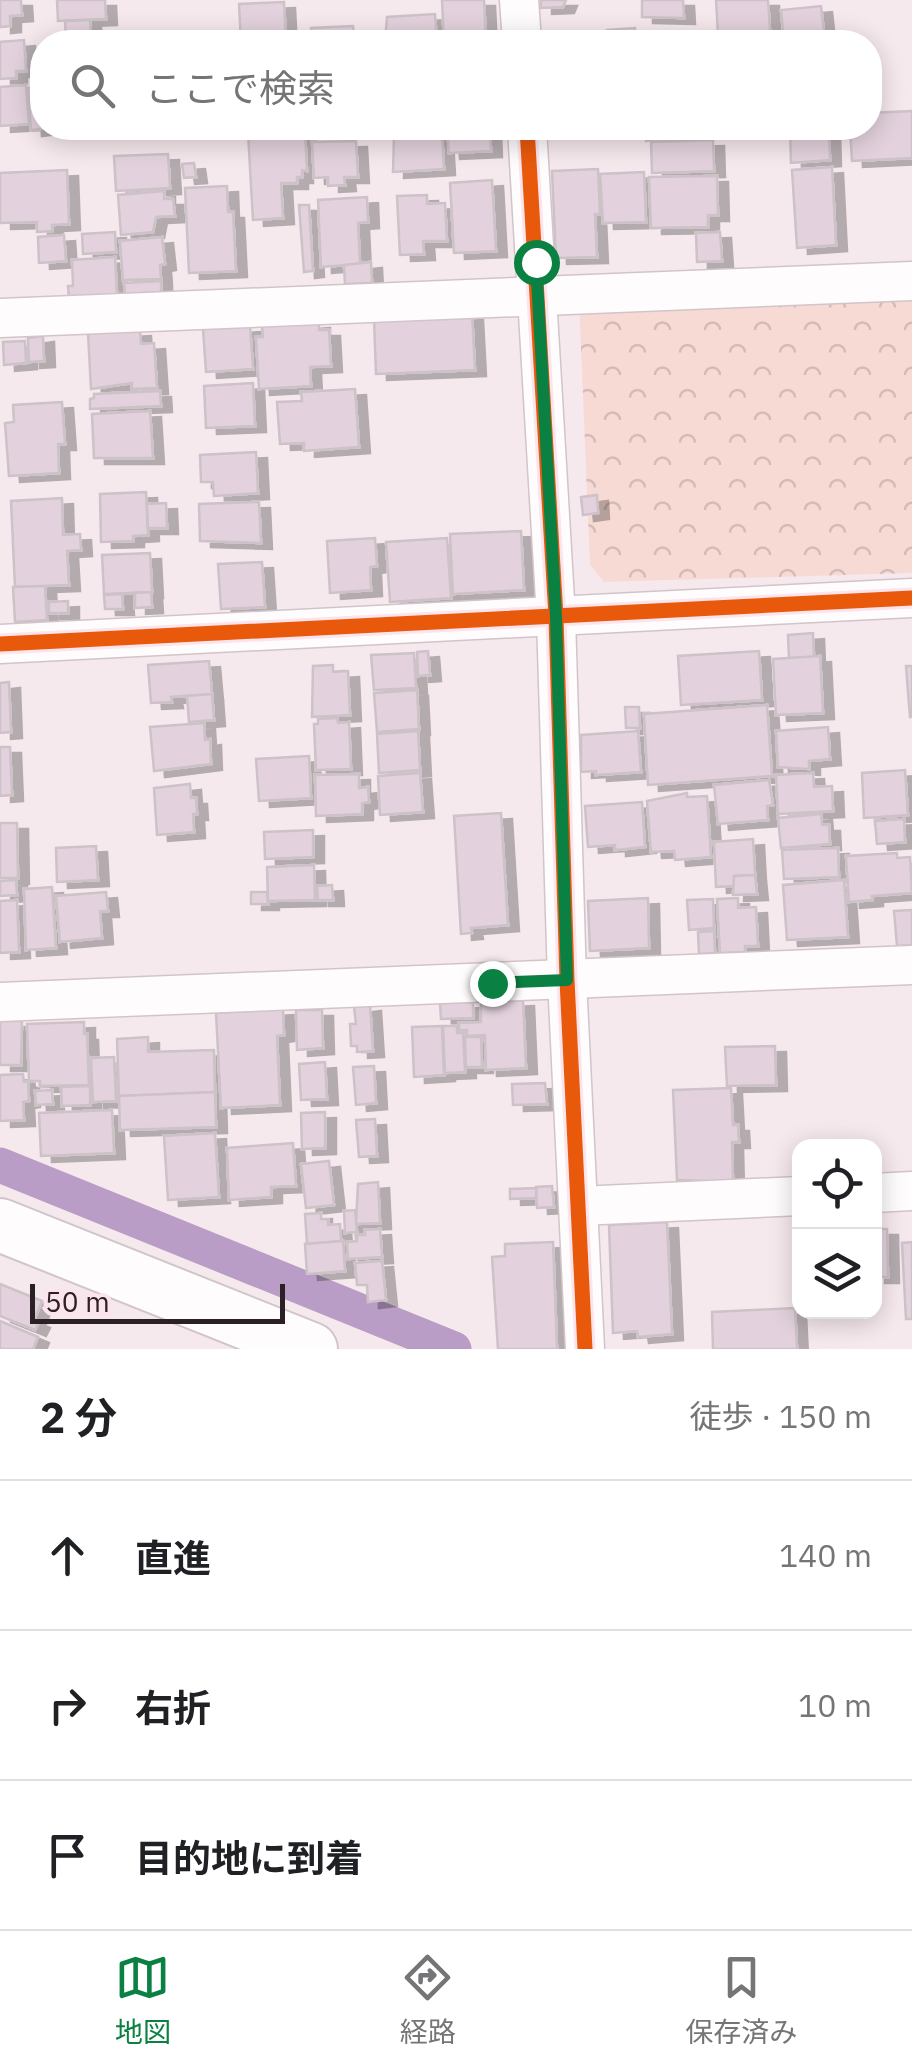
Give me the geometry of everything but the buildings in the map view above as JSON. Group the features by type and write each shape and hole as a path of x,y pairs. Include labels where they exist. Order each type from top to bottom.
{"street":[{"path":"519,0 521,30"},
{"path":"528,140 556,617 567,980 585,1349"},
{"path":"0,318 912,282"},
{"path":"0,644 912,598"},
{"path":"0,1002 912,965"},
{"path":"882,1193 912,1191"},
{"path":"579,1206 792,1196"},
{"path":"0,1225 311,1349"}],"green space":[{"path":"912,276 912,573 604,582 590,565 579,298"}],"waterway":[{"path":"0,1165 454,1349"}],"cycle path":[{"path":"528,140 556,617 567,980 585,1349"},
{"path":"0,644 912,598"}],"route":[{"path":"492,983 567,980 556,617 536,262"}]}
